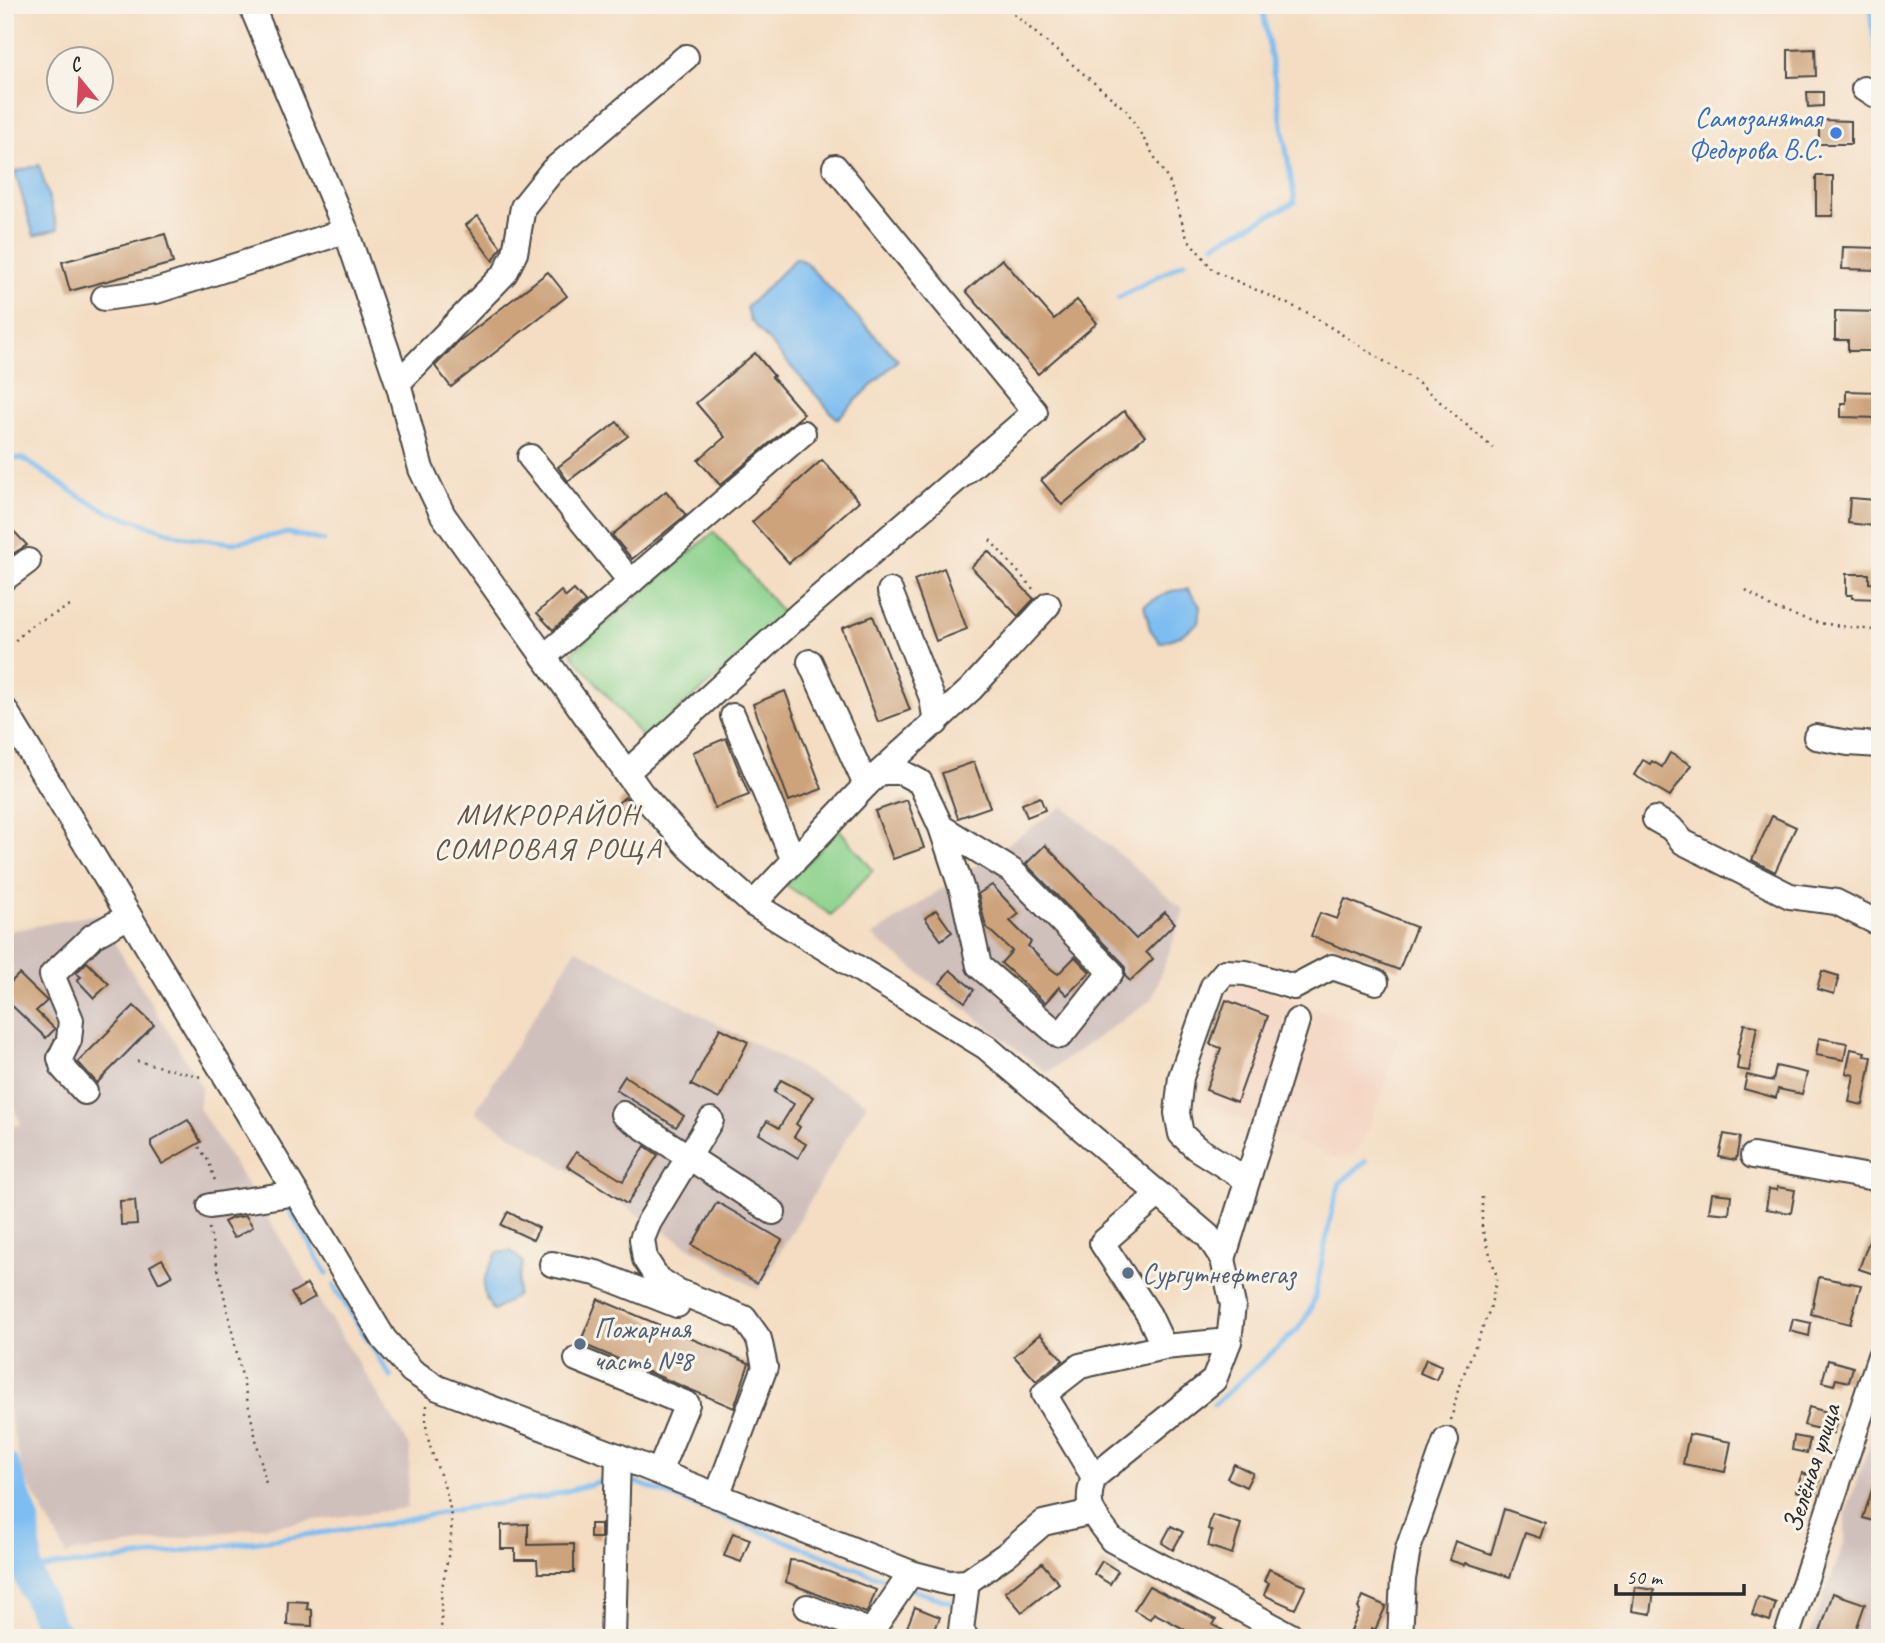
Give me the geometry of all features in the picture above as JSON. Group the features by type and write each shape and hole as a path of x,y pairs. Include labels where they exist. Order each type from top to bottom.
{"street":[{"path":"251,5 346,231 398,383 421,469 443,515 641,793 690,848 753,904 986,1047 1208,1236 1223,1259 1233,1305 1229,1341 1214,1380 1094,1476 1088,1494 1092,1512 1112,1540 1295,1638"},
{"path":"398,383 505,273 515,253 523,207 552,171 686,57"},
{"path":"626,773 800,614 1035,412 835,167"},
{"path":"104,298 156,291 346,231"},
{"path":"544,657 803,433"},
{"path":"530,457 631,582"},
{"path":"5,578 28,561"},
{"path":"890,591 932,698 936,723"},
{"path":"753,904 874,778 971,689 1048,605"},
{"path":"810,663 874,778"},
{"path":"5,709 384,1339 412,1371 438,1388 659,1472 911,1573 949,1583 967,1582 1007,1554 1043,1523 1092,1512"},
{"path":"733,716 794,861"},
{"path":"1815,737 1880,745"},
{"path":"874,778 901,772 920,782 941,827 964,893 979,965 1060,1036 1111,972 1012,872 941,827"},
{"path":"1655,819 1671,828 1683,842 1790,896 1836,902 1880,924"},
{"path":"85,1092 62,1068 60,1058 69,1040 71,1020 51,975 93,936 129,916"},
{"path":"1247,1180 1196,1148 1181,1135 1177,1113 1181,1077 1213,986 1225,972 1246,973 1294,988 1332,967 1376,982"},
{"path":"1223,1259 1297,1021"},
{"path":"623,1114 773,1212"},
{"path":"710,1120 649,1222 642,1239 645,1259 658,1279 677,1292 744,1318 759,1339 765,1367 716,1496"},
{"path":"1754,1156 1880,1179"},
{"path":"210,1206 296,1193"},
{"path":"1159,1194 1102,1243 1149,1315 1164,1347"},
{"path":"552,1264 596,1273 759,1339"},
{"path":"1094,1476 1044,1394 1080,1366 1164,1347 1229,1341"},
{"name":"Зелёная улица","path":"1786,1638 1880,1356"},
{"path":"578,1359 687,1404 659,1472"},
{"path":"1400,1638 1403,1579 1408,1549 1447,1440"},
{"path":"612,1638 618,1456"},
{"path":"807,1608 868,1635 911,1573"},
{"path":"961,1635 967,1582"}],"path":[{"path":"1003,5 1127,111 1170,183 1187,238 1214,271 1308,313 1417,382 1493,448"},
{"path":"990,540 1048,605"},
{"path":"1746,590 1774,609 1819,623 1880,631"},
{"path":"5,650 32,625 70,606"},
{"path":"137,1061 210,1079 224,1073"},
{"path":"199,1147 209,1162 216,1182 216,1196 210,1206 209,1226 266,1484"},
{"path":"1447,1440 1459,1386 1490,1310 1497,1277 1482,1228 1482,1192"},
{"path":"438,1388 428,1402 424,1422 430,1450 448,1496 452,1521 442,1594 441,1638"}],"shaded area":[{"path":"1063,806 1184,910 1152,999 1047,1073 872,936"},
{"path":"97,914 202,1087 199,1108 402,1433 410,1450 407,1508 67,1555 23,1474 5,1396 5,1129 21,1124 5,1087 5,932"},
{"path":"576,949 867,1103 758,1290 475,1112"},
{"path":"1233,979 1399,1038 1372,1121 1352,1156 1336,1158 1204,1104 1206,1047 1222,1001 1225,1001"},
{"path":"1880,1415 1880,1638 1809,1638 1845,1540 1845,1515"}],"green space":[{"path":"714,532 787,618 644,739 571,653"},
{"path":"839,829 873,870 831,915 786,885"}],"water":[{"path":"39,165 58,229 34,236 15,172"},
{"path":"796,258 805,262 898,360 837,419 751,321 746,308"},
{"path":"1188,589 1200,606 1198,623 1180,636 1160,643 1150,629 1144,605 1171,591"},
{"path":"511,1251 523,1262 517,1295 494,1311 485,1295 484,1282 497,1253"}],"building":[{"path":"1815,49 1816,76 1788,77 1788,50"},
{"path":"1807,92 1823,92 1823,106 1808,107"},
{"path":"1819,120 1851,121 1851,144 1819,144"},
{"path":"1816,176 1833,176 1833,216 1816,216"},
{"path":"478,216 501,247 493,261 466,225"},
{"path":"165,234 173,263 70,291 62,262"},
{"path":"1843,247 1880,248 1879,270 1842,269"},
{"path":"1002,259 1054,319 1077,300 1097,323 1038,374 966,291"},
{"path":"548,272 567,296 451,387 435,366 458,342"},
{"path":"1835,311 1880,312 1880,351 1848,351 1848,340 1835,340"},
{"path":"755,353 804,414 720,485 698,460 725,437 696,403"},
{"path":"1846,391 1880,392 1880,418 1841,417 1841,403 1846,403"},
{"path":"1124,411 1145,436 1062,505 1041,480"},
{"path":"617,422 628,436 568,481 558,467"},
{"path":"822,460 859,501 789,563 752,522"},
{"path":"666,491 686,515 632,559 612,535"},
{"path":"1850,498 1876,500 1874,526 1848,523"},
{"path":"5,522 27,545 11,555 5,548"},
{"path":"988,551 1034,599 1018,616 971,567"},
{"path":"944,568 967,629 936,641 914,580"},
{"path":"1846,574 1869,574 1869,583 1880,584 1880,599 1852,598 1852,595 1846,595"},
{"path":"574,590 585,602 553,630 537,613 561,591 566,597"},
{"path":"873,616 910,710 878,722 842,628"},
{"path":"785,691 822,789 789,801 753,704"},
{"path":"726,738 749,795 715,808 693,752"},
{"path":"1670,753 1691,765 1670,796 1634,775 1643,760 1650,764 1652,761 1662,767"},
{"path":"974,762 990,807 958,818 942,773"},
{"path":"625,797 636,809 628,816 618,803"},
{"path":"1040,797 1045,810 1027,817 1022,804"},
{"path":"907,800 924,848 893,859 875,811"},
{"path":"1772,816 1796,827 1775,872 1752,860"},
{"path":"1045,845 1136,939 1165,912 1175,923 1146,952 1153,959 1130,981 1125,976 1122,962 1026,864"},
{"path":"992,885 1019,914 1010,921 1031,942 1028,946 1051,969 1058,974 1075,957 1090,972 1067,995 1059,987 1045,1003 1001,963 1012,951 986,927 978,894"},
{"path":"1345,899 1416,927 1399,970 1311,936 1320,913 1337,919"},
{"path":"936,910 952,932 941,940 925,918"},
{"path":"87,962 109,984 94,998 77,980 81,977 76,973"},
{"path":"950,970 974,990 965,1002 940,983"},
{"path":"1822,971 1839,976 1834,994 1817,989"},
{"path":"19,974 47,1001 36,1011 55,1029 46,1038 5,999 5,988"},
{"path":"1226,1000 1268,1016 1237,1102 1206,1090 1221,1048 1210,1044"},
{"path":"134,1006 154,1025 97,1083 78,1062"},
{"path":"1744,1024 1757,1026 1749,1071 1737,1069 1737,1055"},
{"path":"720,1028 748,1042 719,1099 691,1085"},
{"path":"1819,1038 1847,1043 1844,1060 1816,1055"},
{"path":"1851,1049 1865,1052 1864,1056 1872,1057 1863,1105 1849,1102 1854,1075 1846,1073"},
{"path":"1776,1066 1807,1073 1802,1094 1778,1089 1776,1098 1744,1089 1747,1075 1773,1081"},
{"path":"625,1076 684,1116 676,1127 616,1090"},
{"path":"781,1080 813,1097 796,1124 800,1127 794,1137 806,1144 798,1158 759,1134 767,1121 779,1128 794,1104 774,1092"},
{"path":"188,1120 201,1142 162,1164 151,1146 151,1141"},
{"path":"1724,1134 1740,1137 1736,1160 1719,1157"},
{"path":"645,1146 658,1155 627,1204 567,1166 576,1152 623,1181"},
{"path":"1777,1187 1795,1190 1791,1213 1766,1209 1769,1189 1777,1190"},
{"path":"1712,1193 1731,1195 1729,1214 1709,1212"},
{"path":"135,1200 137,1224 121,1225 120,1201"},
{"path":"717,1202 782,1240 757,1283 692,1245"},
{"path":"508,1212 539,1228 533,1240 501,1225"},
{"path":"246,1216 253,1227 234,1238 224,1222"},
{"path":"1869,1241 1880,1241 1880,1276 1859,1269"},
{"path":"162,1259 172,1276 159,1283 150,1266"},
{"path":"1819,1277 1861,1285 1850,1324 1811,1314"},
{"path":"307,1284 315,1297 299,1306 291,1293"},
{"path":"598,1299 749,1363 734,1408 580,1343"},
{"path":"1793,1319 1811,1323 1809,1336 1790,1331"},
{"path":"1040,1334 1063,1360 1036,1381 1014,1356"},
{"path":"1426,1359 1442,1366 1436,1380 1420,1373"},
{"path":"1828,1360 1853,1367 1849,1382 1836,1379 1834,1385 1822,1382"},
{"path":"1809,1407 1838,1415 1833,1433 1804,1425"},
{"path":"1689,1434 1731,1442 1725,1472 1683,1464"},
{"path":"1794,1436 1810,1439 1807,1453 1792,1450"},
{"path":"1234,1464 1253,1473 1246,1487 1227,1478"},
{"path":"1802,1473 1819,1479 1814,1496 1796,1491"},
{"path":"1877,1474 1880,1475 1880,1523 1863,1518"},
{"path":"1504,1509 1545,1523 1540,1538 1525,1533 1510,1577 1449,1560 1455,1541 1491,1554"},
{"path":"1212,1515 1241,1524 1232,1554 1208,1546 1212,1531 1208,1529"},
{"path":"528,1524 528,1545 574,1544 574,1573 538,1573 537,1560 515,1560 515,1549 501,1549 501,1525"},
{"path":"590,1524 601,1524 601,1538 590,1538"},
{"path":"1171,1526 1183,1532 1173,1550 1162,1543"},
{"path":"733,1533 750,1539 741,1562 724,1556"},
{"path":"790,1560 801,1561 876,1590 866,1613 786,1582"},
{"path":"1102,1561 1118,1571 1110,1584 1094,1574"},
{"path":"1042,1563 1059,1583 1022,1612 1005,1592"},
{"path":"1269,1569 1306,1586 1295,1609 1264,1595 1269,1583 1264,1581"},
{"path":"1149,1586 1216,1620 1213,1625 1237,1638 1192,1638 1182,1633 1184,1629 1154,1613 1150,1619 1134,1610"},
{"path":"1635,1587 1654,1590 1651,1614 1632,1611"},
{"path":"1833,1593 1865,1604 1853,1638 1818,1638"},
{"path":"1363,1596 1386,1606 1375,1630 1372,1628 1367,1638 1348,1638 1360,1610 1358,1608"},
{"path":"1758,1597 1776,1603 1770,1621 1752,1615"},
{"path":"288,1601 308,1602 307,1609 312,1610 312,1626 287,1625"},
{"path":"915,1607 940,1617 934,1632 929,1630 925,1638 909,1638 911,1632 906,1630"}],"waterway":[{"path":"1214,244 1295,202 1262,5"},
{"path":"1872,5 1871,20 1880,67"},
{"path":"1118,298 1185,262"},
{"path":"5,457 24,459 79,496 109,512 181,536 232,543 288,533 324,541"},
{"path":"1214,1405 1298,1329 1309,1313 1315,1297 1332,1209 1340,1183 1366,1161"},
{"path":"284,1201 327,1273"},
{"path":"334,1286 391,1377"},
{"path":"5,1467 25,1521 27,1572 51,1628 60,1638"},
{"path":"27,1572 59,1565 86,1564 387,1524 459,1509 546,1497 609,1479"},
{"path":"625,1480 893,1583"},
{"path":"909,1589 953,1603"}],"place":[{"name":"Самозанятая Федорова В.С.","path":"1836,133"},
{"name":"Сургутнефтегаз","path":"1128,1273"},
{"name":"Пожарная часть №8","path":"580,1344"}],"district":[{"name":"МИКРОРАЙОН СОМРОВАЯ РОЩА","path":"548,831"}]}
